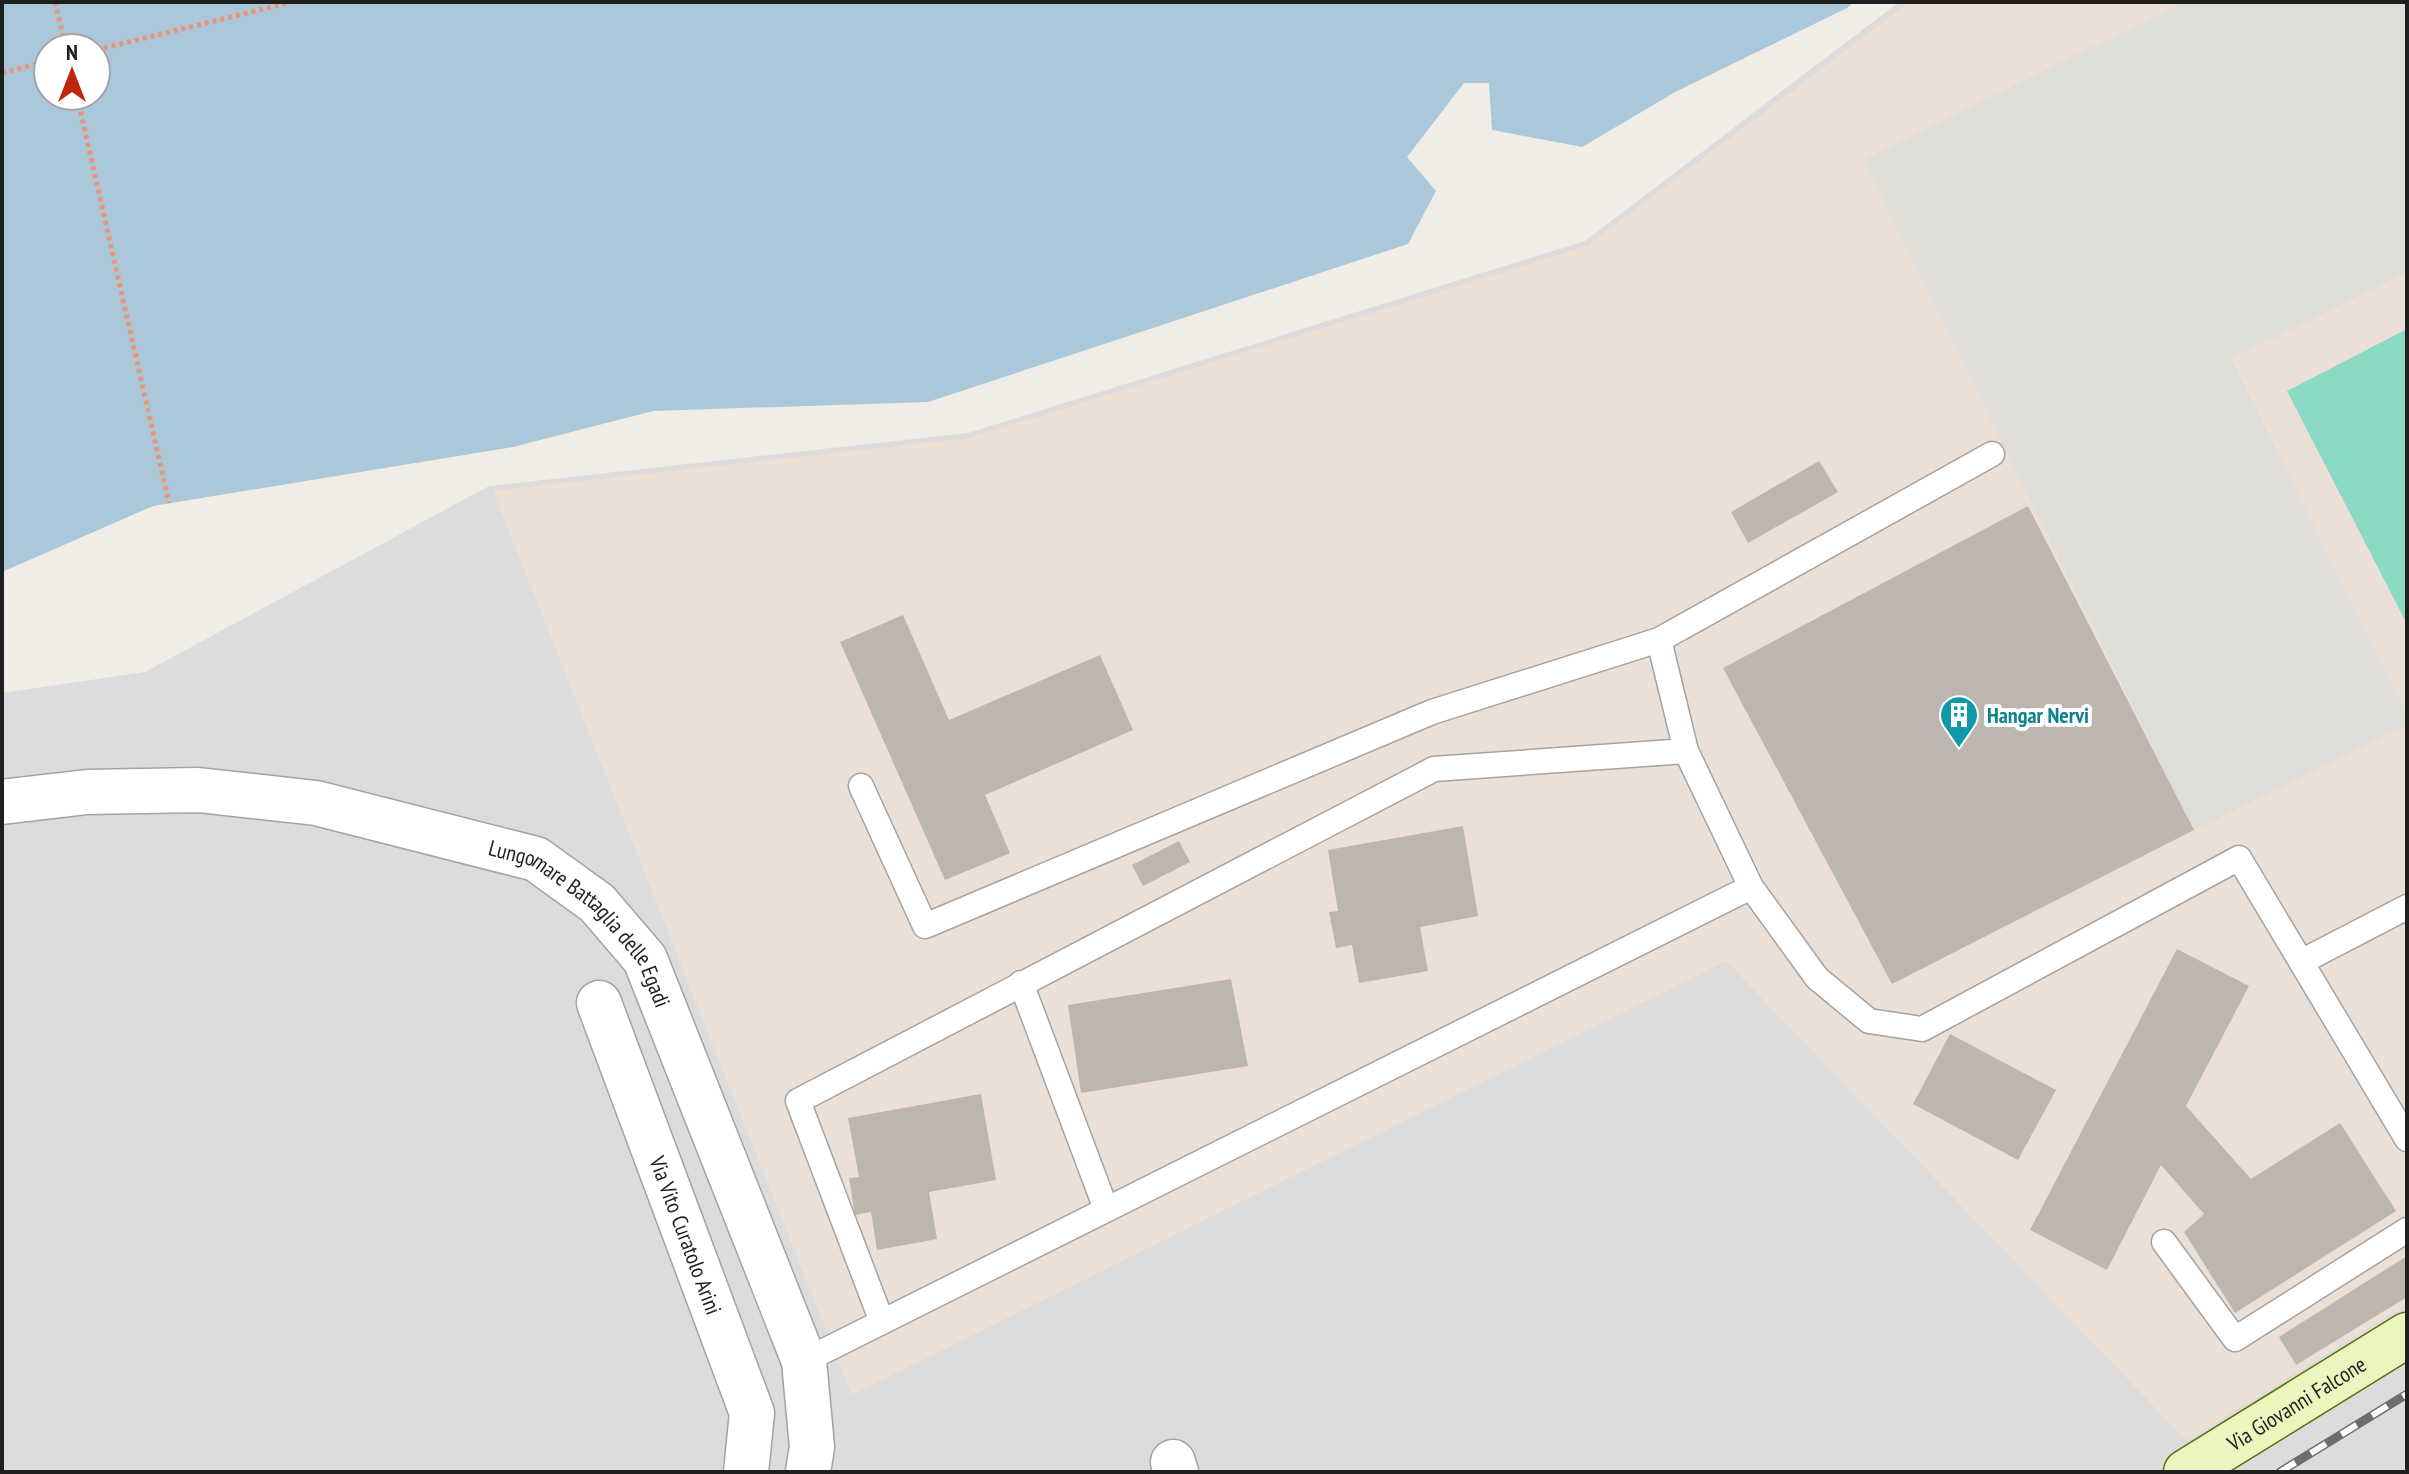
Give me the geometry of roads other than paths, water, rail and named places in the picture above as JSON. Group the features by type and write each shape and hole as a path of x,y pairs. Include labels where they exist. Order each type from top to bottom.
{"main road":[{"name":"Via Giovanni Falcone","path":"2186,1472 2407,1335"}],"street":[{"name":"Lungomare Battaglia delle Egadi","path":"2,802 87,792 198,790 316,803 536,859 597,903 645,959 804,1361 812,1447 808,1472"},
{"name":"Via Vito Curatolo Arini","path":"599,1003 752,1413 746,1472"}],"lane":[{"path":"861,786 925,926 1432,712 1659,640 1992,454"},
{"path":"1659,640 1686,751 1751,887 1817,978 1869,1021 1922,1029 2239,858 2407,1139"},
{"path":"882,1322 798,1101 1434,769 1686,751"},
{"path":"804,1361 1751,887"},
{"path":"2301,962 2407,907"},
{"path":"1021,983 1106,1209"},
{"path":"2164,1242 2235,1339 2407,1230"}],"water":[{"path":"2,2 1854,2 1677,91 1582,147 1492,130 1489,83 1464,83 1407,157 1436,191 1408,244 928,402 653,411 513,447 153,506 2,572"}],"railway":[{"path":"2280,1472 2407,1394"}],"place":[{"name":"Hangar Nervi","path":"1959,749"}]}
